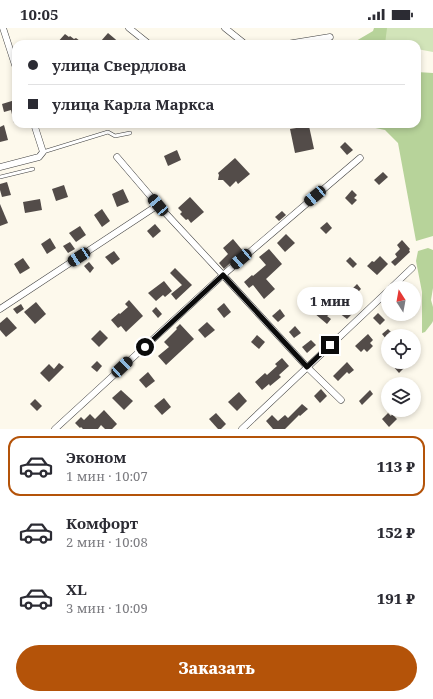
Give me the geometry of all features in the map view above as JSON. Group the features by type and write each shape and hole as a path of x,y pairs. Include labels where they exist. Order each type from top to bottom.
{"street":[{"path":"3,28 12,56"},
{"path":"129,28 144,40"},
{"path":"225,28 240,40"},
{"path":"312,40 330,37"},
{"path":"0,167 39,157 43,152 35,128"},
{"path":"117,157 158,205 307,367 341,400"},
{"path":"55,429 223,275 360,158"},
{"path":"0,309 158,205"},
{"path":"398,281 412,268"},
{"path":"242,429 381,298"}],"lane":[{"path":"43,152 108,132 115,136 130,133"},
{"path":"0,177 33,169"}],"green space":[{"path":"374,28 387,28 386,40 358,40 373,31"},
{"path":"384,28 433,28 433,52 421,50 421,40 383,40"},
{"path":"421,72 433,73 433,236 416,241 398,143 385,130 375,128 421,128"},
{"path":"428,248 433,250 433,288 431,300 433,307 433,321 425,332 422,333 422,292 416,261 418,251"}],"building":[{"path":"108,33 116,40 102,40"},
{"path":"65,34 79,40 60,40"},
{"path":"12,101 12,114 11,110 4,112 2,104"},
{"path":"4,125 8,140 0,142 0,127"},
{"path":"309,128 314,149 295,153 290,129"},
{"path":"345,142 353,150 347,155 340,147"},
{"path":"177,150 181,160 168,166 164,156"},
{"path":"235,158 250,174 238,184 236,181 230,187 223,180 218,180 218,173"},
{"path":"383,172 388,177 379,185 374,180"},
{"path":"7,182 11,195 2,197 0,184"},
{"path":"64,185 68,197 56,201 52,189"},
{"path":"123,189 129,202 117,207 112,194"},
{"path":"352,190 357,195 354,198 357,200 352,205 345,198"},
{"path":"190,197 204,212 191,223 180,214 182,212 178,208"},
{"path":"40,199 42,210 25,213 23,202"},
{"path":"0,204 8,223 0,226"},
{"path":"102,209 110,221 102,227 94,215"},
{"path":"282,211 286,215 279,221 275,217"},
{"path":"327,222 332,228 326,234 320,228"},
{"path":"155,224 161,231 153,238 147,231"},
{"path":"80,226 86,235 76,242 69,233"},
{"path":"286,234 295,243 285,252 277,243"},
{"path":"50,238 56,248 47,254 41,244"},
{"path":"233,239 243,251 224,269 219,263 228,254 223,248"},
{"path":"402,240 410,249 410,252 395,266 391,262 397,257 395,254 400,249 397,245"},
{"path":"70,242 75,249 68,253 63,246"},
{"path":"269,249 282,264 266,279 275,289 264,299 253,285 249,288 244,282 266,265 259,257"},
{"path":"114,251 120,259 112,265 105,257"},
{"path":"380,256 388,264 377,275 367,266"},
{"path":"350,257 357,264 353,268 346,261"},
{"path":"23,258 30,268 20,274 14,264"},
{"path":"89,262 94,268 90,273 84,266"},
{"path":"175,268 192,285 176,300 171,294 182,285 170,273"},
{"path":"164,281 172,291 165,297 163,295 156,301 148,293"},
{"path":"357,284 361,289 358,292 360,294 353,300 347,294"},
{"path":"129,300 143,316 126,332 121,326 118,328 111,320 128,307 125,304"},
{"path":"36,302 46,314 35,324 24,312"},
{"path":"224,303 231,312 224,318 217,309"},
{"path":"21,304 24,309 17,314 13,309"},
{"path":"321,306 330,314 327,316 331,319 327,324 314,313"},
{"path":"156,307 162,314 158,318 152,311"},
{"path":"344,307 352,314 347,319 339,313"},
{"path":"280,309 285,316 278,322 272,316"},
{"path":"378,313 381,316 381,321 384,321 380,325 373,318"},
{"path":"7,317 17,328 6,337 0,330 0,323"},
{"path":"207,322 215,330 205,338 198,330"},
{"path":"180,324 194,339 166,365 158,356 169,347 164,342"},
{"path":"295,326 301,333 294,338 289,332"},
{"path":"100,330 108,338 99,347 91,339"},
{"path":"368,334 373,340 370,343 373,346 367,352 364,349 361,352 355,346"},
{"path":"257,335 265,342 259,349 251,342"},
{"path":"311,340 316,345 307,353 302,347"},
{"path":"282,358 289,366 279,375 281,377 270,386 269,384 262,390 255,382 265,373 267,375 277,366 275,364"},
{"path":"97,361 102,366 97,372 91,367"},
{"path":"347,362 354,370 349,374 347,372 338,381 333,376"},
{"path":"59,363 64,367 49,382 40,373 49,364 54,369"},
{"path":"396,369 403,369 399,373"},
{"path":"148,372 155,381 146,388 139,380"},
{"path":"321,389 327,396 320,403 314,396"},
{"path":"121,390 133,401 124,410 112,398"},
{"path":"370,390 373,394 362,405 359,401"},
{"path":"239,392 247,401 237,411 228,402"},
{"path":"164,398 171,407 162,415 154,406"},
{"path":"35,399 42,406 37,411 30,404"},
{"path":"302,404 308,409 300,416 299,415 285,429 273,429 266,421 272,415 278,421 285,415 288,418"},
{"path":"104,410 117,424 112,429 105,429 101,425 98,429 83,429 75,423 81,417 84,420 90,414 95,419"},
{"path":"216,413 226,424 221,429 218,429 209,419"},
{"path":"384,417 395,417 397,419 389,427 382,419"}],"route":[{"path":"145,347 223,275 307,367 330,345"}]}
